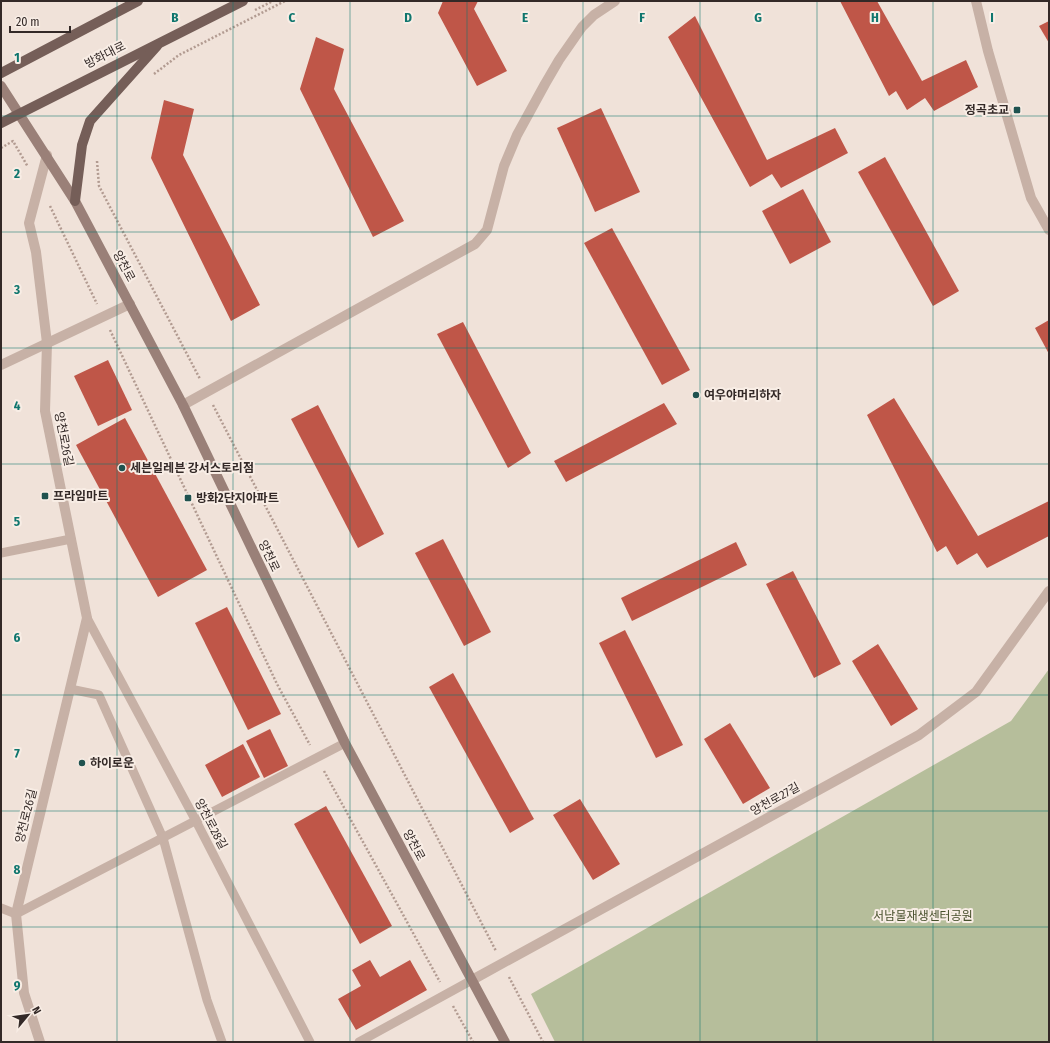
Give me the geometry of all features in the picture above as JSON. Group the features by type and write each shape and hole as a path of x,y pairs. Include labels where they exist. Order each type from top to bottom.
{"main road":[{"path":"1,74 138,1"},
{"name":"방화대로","path":"1,123 242,1"},
{"path":"75,201 82,145 90,121 161,41"},
{"name":"양천로","path":"1,86 18,115 46,155 75,201 130,304 183,405 345,743 504,1042"}],"street":[{"path":"183,405 475,244 487,230 504,166 517,135 545,84 559,60 582,27 594,15 615,1"},
{"path":"977,1 988,51 1031,198 1049,230"},
{"name":"양천로26길","path":"40,1042 24,993 16,914 87,618 45,411 47,343 36,252 29,223 46,155"},
{"path":"1,365 130,304"},
{"name":"양천로27길","path":"472,980 919,736 976,692 1049,591"}],"lane":[{"path":"1,553 71,539"},
{"name":"양천로28길","path":"87,618 196,821 310,1042"},
{"path":"70,689 99,695 163,838 207,1000 222,1042"},
{"path":"1,908 16,914 345,743"},
{"path":"358,1042 472,980"}],"path":[{"path":"252,12 273,1"},
{"path":"149,78 179,55 284,1"},
{"path":"1,148 13,141"},
{"path":"96,155 99,186 543,1042"},
{"path":"47,199 277,684 473,1042"}],"green space":[{"name":"서남물재생센터공원","path":"1049,669 1049,1042 555,1042 531,994 1011,721"}],"building":[{"path":"443,1 478,1 474,9 507,71 477,86 438,13"},
{"path":"840,1 877,1 922,81 966,60 978,87 934,111 925,98 907,110 896,91 889,96"},
{"path":"695,16 767,160 835,128 848,153 781,188 772,174 750,187 668,37"},
{"path":"1049,21 1049,43 1039,26"},
{"path":"316,37 344,49 334,89 404,221 373,237 300,89"},
{"path":"164,100 194,109 183,155 260,305 231,321 151,158"},
{"path":"601,108 640,192 595,212 557,128"},
{"path":"885,157 959,291 933,306 858,172"},
{"path":"803,189 831,242 790,264 762,211"},
{"path":"612,228 690,370 662,385 584,243"},
{"path":"1049,320 1049,354 1035,328"},
{"path":"463,322 531,453 508,468 437,334"},
{"path":"108,360 132,410 98,426 74,376"},
{"path":"894,398 978,536 1049,501 1049,536 987,568 977,553 957,565 946,546 937,552 867,415"},
{"path":"664,403 677,424 566,482 554,461"},
{"path":"318,405 384,534 358,548 291,419"},
{"path":"125,418 207,570 158,597 76,445"},
{"path":"443,539 491,632 464,646 415,553"},
{"path":"736,542 747,565 632,621 621,598"},
{"path":"793,571 841,664 814,678 766,584"},
{"path":"227,607 281,714 248,730 195,623"},
{"path":"625,630 683,745 656,758 599,643"},
{"path":"878,644 918,709 891,726 852,661"},
{"path":"453,673 534,819 510,833 429,687"},
{"path":"730,723 770,788 743,804 704,739"},
{"path":"270,729 288,766 264,778 246,741"},
{"path":"243,744 260,777 222,797 205,765"},
{"path":"580,799 620,864 593,880 553,815"},
{"path":"326,806 392,926 360,944 294,824"},
{"path":"370,960 380,977 410,960 427,990 356,1030 338,999 361,986 352,970"}],"place":[{"name":"정곡초교","path":"1017,110"},
{"name":"여우야머리하자","path":"696,395"},
{"name":"세븐일레븐 강서스토리점","path":"122,468"},
{"name":"프라임마트","path":"45,496"},
{"name":"방화2단지아파트","path":"188,498"},
{"name":"하이로운","path":"82,763"}]}
